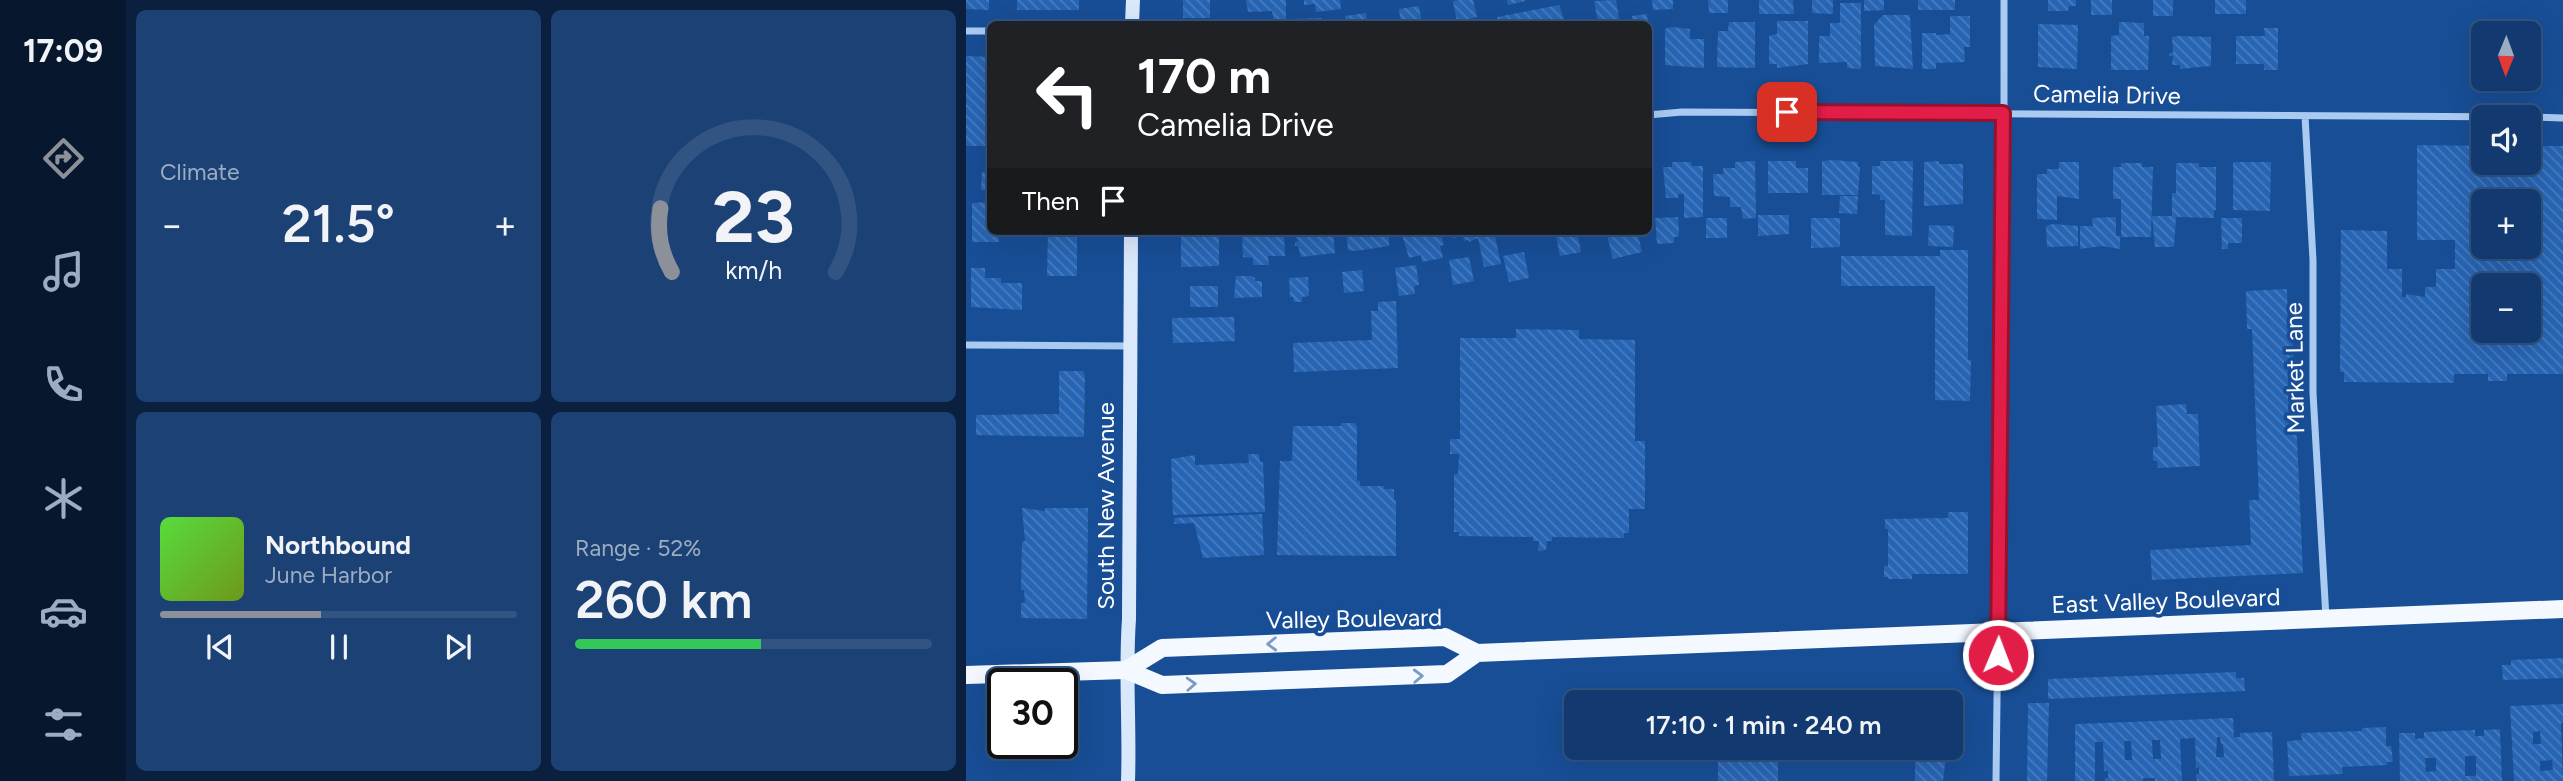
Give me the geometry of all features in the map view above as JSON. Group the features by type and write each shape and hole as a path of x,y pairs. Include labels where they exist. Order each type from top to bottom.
{"main road":[{"path":"1132,21 1133,0"},
{"name":"South New Avenue","path":"1128,781 1129,717 1126,670 1129,619 1131,235"},
{"name":"East Valley Boulevard","path":"1477,653 2563,609"},
{"name":"Valley Boulevard","path":"1126,670 1162,648 1445,637 1477,653"},
{"path":"966,675 1126,670 1162,685 1447,674 1477,653"}],"street":[{"path":"1996,781 2004,0"},
{"path":"966,31 987,31"},
{"name":"Camelia Drive","path":"1652,115 2003,113 2471,117"},
{"name":"Market Lane","path":"2305,116 2313,260 2313,393 2326,619"},
{"name":"Camelia Drive","path":"2541,117 2563,118"},
{"path":"966,345 1129,346"}],"building":[{"path":"966,0 989,0 989,10 966,9"},
{"path":"1017,0 1079,0 1079,10 1017,10"},
{"path":"1183,0 1210,0 1210,18 1183,18"},
{"path":"1246,0 1286,0 1286,21 1274,21 1272,11 1248,12"},
{"path":"1304,0 1340,0 1341,9 1316,12 1315,4 1304,5"},
{"path":"1473,0 1477,17 1457,21 1453,1"},
{"path":"1507,0 1525,0 1525,1 1508,5"},
{"path":"1616,0 1619,19 1598,21 1594,1"},
{"path":"1652,0 1673,0 1673,9 1653,10"},
{"path":"1708,0 1728,0 1728,13 1709,13"},
{"path":"1759,0 1793,0 1794,14 1759,14"},
{"path":"1812,0 1833,0 1833,14 1812,13"},
{"path":"1864,0 1884,0 1884,10 1864,11"},
{"path":"1918,0 1955,0 1955,10 1918,10"},
{"path":"2048,0 2076,0 2076,6 2069,6 2068,11 2048,11"},
{"path":"2091,0 2112,0 2112,15 2091,15"},
{"path":"2153,0 2173,0 2173,16 2153,16"},
{"path":"2215,0 2246,0 2246,14 2215,14"},
{"path":"1840,3 1861,3 1861,69 1847,68 1847,62 1819,63 1819,36 1830,36 1830,23 1840,23"},
{"path":"1559,5 1565,21 1498,21 1497,17"},
{"path":"1419,6 1422,21 1401,21 1399,9"},
{"path":"1366,13 1367,21 1346,21 1345,16"},
{"path":"1647,14 1648,21 1632,21 1632,16"},
{"path":"1883,15 1910,15 1913,69 1875,66 1874,25"},
{"path":"1950,16 1970,16 1970,47 1964,47 1965,62 1936,63 1936,69 1922,69 1922,33 1950,34"},
{"path":"1321,18 1321,21 1291,21"},
{"path":"1777,21 1808,21 1808,64 1777,68 1777,64 1769,64 1769,36 1777,34"},
{"path":"1729,22 1755,22 1755,68 1717,67 1718,31 1728,31"},
{"path":"2119,22 2144,23 2144,36 2149,36 2148,70 2111,70 2111,36 2119,35"},
{"path":"2038,24 2078,25 2077,69 2038,67"},
{"path":"2264,28 2278,28 2278,70 2264,70 2264,64 2236,64 2236,36 2265,36"},
{"path":"1665,29 1690,29 1690,39 1704,39 1704,68 1665,65"},
{"path":"2172,37 2211,37 2211,66 2180,69 2180,65 2172,65 2173,56 2169,56 2169,53 2173,53"},
{"path":"966,56 987,57 987,146 966,146"},
{"path":"2417,145 2471,146 2471,175 2541,175 2541,146 2563,146 2563,374 2507,374 2507,381 2488,381 2488,374 2454,374 2454,383 2344,382 2344,372 2340,372 2341,230 2387,231 2387,269 2402,269 2402,297 2406,297 2406,294 2425,297 2425,287 2436,287 2436,269 2455,269 2455,240 2417,240"},
{"path":"1755,161 1756,218 1743,219 1741,207 1730,207 1730,197 1714,196 1713,174 1724,174 1723,168 1735,168 1735,162"},
{"path":"1768,161 1796,161 1796,168 1808,168 1808,193 1768,193"},
{"path":"1822,161 1858,162 1858,195 1822,195"},
{"path":"1880,161 1913,161 1912,236 1885,235 1885,200 1880,200 1880,195 1872,194 1872,166 1880,166"},
{"path":"1939,161 1939,164 1963,164 1963,204 1924,206 1924,162"},
{"path":"1672,162 1691,162 1692,166 1703,166 1703,217 1684,218 1684,194 1678,194 1678,198 1666,198 1663,167 1672,167"},
{"path":"2059,162 2079,162 2079,199 2057,196 2057,220 2037,219 2037,174 2047,174 2047,169 2059,169"},
{"path":"2233,162 2271,162 2270,211 2233,210"},
{"path":"2121,163 2142,163 2142,167 2153,167 2151,237 2121,237 2121,199 2113,199 2113,167 2121,167"},
{"path":"2176,163 2199,163 2199,167 2216,167 2214,218 2176,217 2174,247 2155,247 2152,216 2172,216 2172,193 2176,193"},
{"path":"982,172 987,173 987,191 981,190"},
{"path":"1840,196 1858,196 1857,214 1839,213"},
{"path":"987,202 987,235 998,235 999,242 972,242 972,203"},
{"path":"1758,215 1789,215 1789,234 1758,236"},
{"path":"1678,217 1679,233 1678,237 1674,237 1674,243 1657,244 1655,218"},
{"path":"2116,217 2116,236 2120,236 2120,249 2102,246 2080,249 2080,226 2093,226 2092,218"},
{"path":"1706,218 1727,218 1727,238 1706,238"},
{"path":"1811,218 1840,218 1840,247 1811,248"},
{"path":"2221,218 2242,218 2242,243 2228,243 2228,249 2222,249"},
{"path":"1929,225 1954,226 1953,247 1928,246"},
{"path":"2046,226 2078,226 2078,246 2047,247"},
{"path":"1048,235 1077,235 1077,276 1047,276"},
{"path":"1181,235 1219,235 1219,266 1181,267"},
{"path":"1242,235 1284,235 1285,256 1268,256 1269,265 1253,265 1253,258 1243,257"},
{"path":"1295,235 1333,235 1335,253 1301,257 1298,246 1295,246 1298,241"},
{"path":"1346,235 1389,235 1389,246 1348,250"},
{"path":"1402,235 1441,235 1443,258 1422,262 1421,255 1409,258"},
{"path":"1452,235 1495,235 1501,264 1484,267 1478,238 1469,242 1464,241 1463,236 1452,238"},
{"path":"1578,235 1581,252 1560,256 1556,236"},
{"path":"1607,235 1638,235 1642,252 1613,259"},
{"path":"1940,250 1968,250 1970,401 1935,400 1935,286 1841,286 1841,256 1940,256"},
{"path":"1524,252 1529,278 1509,282 1503,256"},
{"path":"1469,257 1474,281 1453,285 1449,260"},
{"path":"1416,265 1419,285 1414,286 1415,294 1399,296 1395,268"},
{"path":"971,268 985,268 985,278 1001,278 1001,283 1022,283 1022,310 971,307"},
{"path":"1362,270 1364,291 1344,293 1342,272"},
{"path":"1236,276 1251,276 1255,281 1262,281 1262,297 1234,298"},
{"path":"1308,277 1309,296 1302,297 1302,302 1294,302 1293,297 1290,297 1289,278"},
{"path":"1190,286 1218,286 1218,307 1190,307"},
{"path":"2287,289 2288,328 2292,328 2303,573 2152,580 2150,550 2251,545 2249,500 2259,500 2252,329 2247,329 2246,291"},
{"path":"1396,301 1398,368 1294,372 1293,343 1372,340 1371,311 1378,311 1378,302"},
{"path":"1234,317 1235,341 1173,343 1172,318"},
{"path":"1516,329 1579,330 1579,339 1635,340 1635,441 1645,441 1645,509 1629,509 1629,533 1624,533 1624,538 1552,537 1552,541 1547,541 1546,550 1538,551 1539,541 1533,541 1533,537 1459,536 1459,532 1454,532 1454,474 1458,474 1459,454 1450,454 1450,439 1460,439 1460,338 1516,338"},
{"path":"1059,371 1083,371 1085,376 1084,437 976,435 976,415 1059,414"},
{"path":"2186,404 2187,414 2198,414 2200,466 2158,468 2157,461 2153,461 2153,447 2158,447 2156,406"},
{"path":"1341,423 1355,423 1357,427 1357,481 1360,481 1360,486 1384,486 1384,489 1394,489 1396,556 1277,555 1280,461 1292,461 1293,426 1341,426"},
{"path":"1248,454 1259,454 1260,462 1263,462 1265,512 1173,515 1171,459 1195,455 1195,465 1249,463"},
{"path":"1022,508 1045,511 1045,508 1088,508 1087,619 1021,618 1021,603 1025,603 1024,590 1021,590 1022,542 1025,541"},
{"path":"1948,512 1968,512 1968,574 1912,574 1912,579 1884,577 1884,566 1888,566 1888,529 1885,529 1885,519 1948,518"},
{"path":"1262,514 1264,555 1203,558 1194,523 1174,524 1174,518"},
{"path":"2563,658 2563,678 2503,680 2502,665 2511,665 2511,660"},
{"path":"2236,672 2236,678 2244,678 2245,691 2048,699 2048,679"},
{"path":"2028,703 2049,703 2047,781 2027,781"},
{"path":"2563,704 2563,781 2514,781 2510,706","holes":["2540,731 2541,744 2533,744 2533,732","2552,760 2553,770 2540,771 2540,761"]},
{"path":"2233,718 2234,737 2240,737 2240,733 2272,732 2274,781 2197,781 2199,767 2196,768 2195,738 2180,739 2182,781 2143,778 2143,781 2105,781 2108,771 2104,771 2103,742 2095,742 2095,781 2075,781 2075,724","holes":["2217,737 2220,737 2223,744 2224,757 2216,757","2152,740 2160,740 2161,759 2153,759","2124,741 2131,741 2132,760 2125,760"]},
{"path":"2386,727 2386,746 2391,746 2393,762 2387,762 2387,765 2342,767 2343,774 2289,776 2287,741 2302,740 2301,733 2362,731 2362,728"},
{"path":"2500,729 2502,781 2400,781 2399,733 2415,733 2415,739 2424,738 2424,732 2475,730 2475,736 2484,736 2484,730","holes":["2465,756 2476,756 2476,776 2465,776","2425,758 2436,758 2436,771 2426,772"]},
{"path":"1718,760 1778,760 1778,781 1718,781"},
{"path":"1915,760 1945,760 1943,781 1915,781"}],"route":[{"path":"1787,112 2003,113 1998,655"}]}
